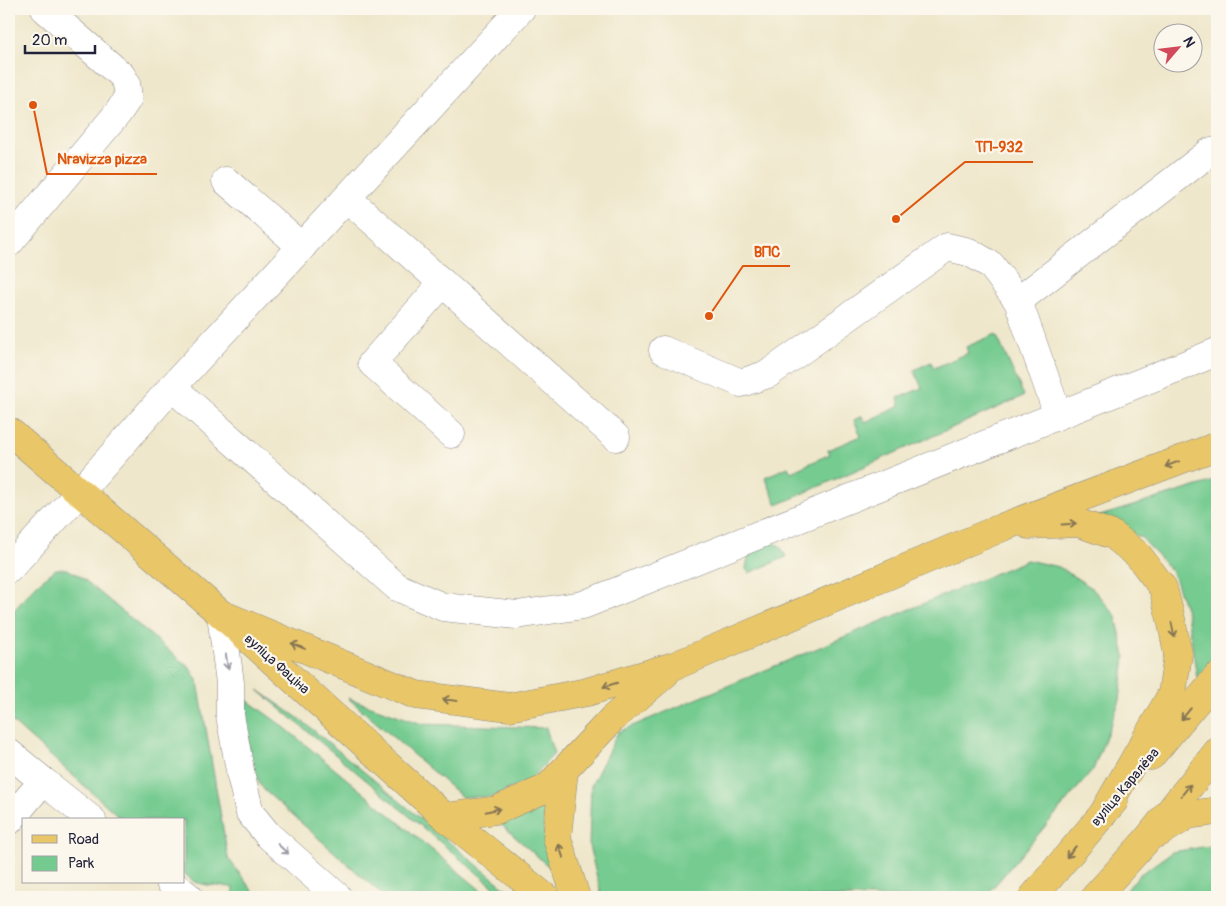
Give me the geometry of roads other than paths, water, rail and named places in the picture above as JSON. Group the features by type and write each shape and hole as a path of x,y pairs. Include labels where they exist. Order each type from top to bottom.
{"main road":[{"name":"вуліца Фаціна","path":"9,431 221,614 445,817 545,897"},
{"path":"221,614 416,695 509,707 587,692 674,666 1003,527 1217,446"},
{"path":"1003,527 1079,523 1113,535 1138,555 1163,588 1178,654 1172,694 1103,814"},
{"path":"445,817 497,810 546,788 613,718 674,666"},
{"name":"вуліца Каралёва","path":"1033,897 1217,677"},
{"path":"1095,897 1145,842 1217,752"},
{"path":"564,770 557,838 576,897"},
{"path":"1145,842 1188,815 1217,811"}],"street":[{"path":"9,243 118,114 128,98 126,83 121,75 45,9"},
{"path":"9,569 172,387 521,9"},
{"path":"1018,301 1210,152"},
{"path":"226,182 302,247"},
{"path":"347,198 616,437"},
{"path":"664,350 741,383 768,374 947,247 968,252 991,264 1018,301 1058,415"},
{"path":"443,283 372,363 451,434"},
{"path":"172,387 397,587 443,608 517,615 583,605 1217,352"},
{"path":"221,614 230,683 230,715 250,813 268,835 338,897"},
{"path":"9,753 89,818"},
{"path":"9,821 43,781"},
{"path":"173,884 189,897"}],"place":[{"name":"Nravizza pizza","path":"33,105"},
{"name":"ТП-932","path":"896,219"},
{"name":"ВПС","path":"709,316"}]}
